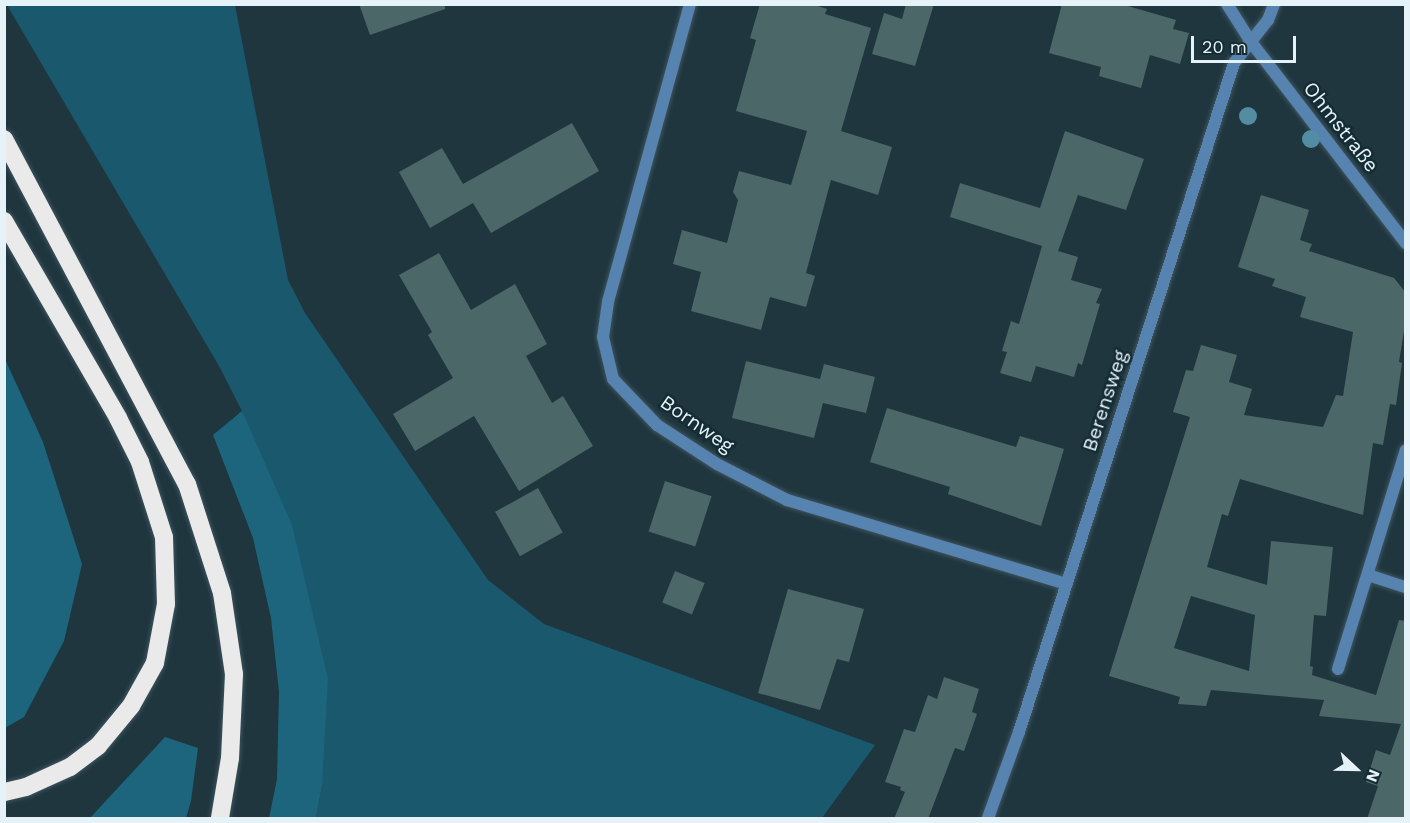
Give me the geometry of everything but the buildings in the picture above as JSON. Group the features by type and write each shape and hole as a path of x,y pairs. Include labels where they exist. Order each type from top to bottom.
{"highway":[{"path":"4,139 186,484 222,593 234,674 230,758 219,819"},
{"path":"4,221 118,418 140,462 164,537 166,604 155,663 131,706 98,746 70,767 26,787 4,792"}],"street":[{"name":"Bornweg","path":"690,4 608,302 603,337 613,380 657,425 717,464 787,500 1067,584"},
{"name":"Ohmstraße","path":"1227,4 1251,42 1406,243"},
{"name":"Berensweg","path":"988,819 1067,584 1234,63 1268,20 1274,4"},
{"path":"1338,669 1406,450"},
{"path":"1368,575 1406,587"}],"shaded area":[{"path":"7,5 235,5 288,280 305,313 488,580 544,624 875,745 822,818 316,818 322,786 242,411 219,366"},
{"path":"4,357 43,442 82,564 64,641 24,717 5,728"},
{"path":"242,411 292,525 328,679 322,786 316,818 269,818 277,779 279,692 271,618 253,538 213,435"},
{"path":"165,737 198,748 191,801 186,818 90,818"}]}
